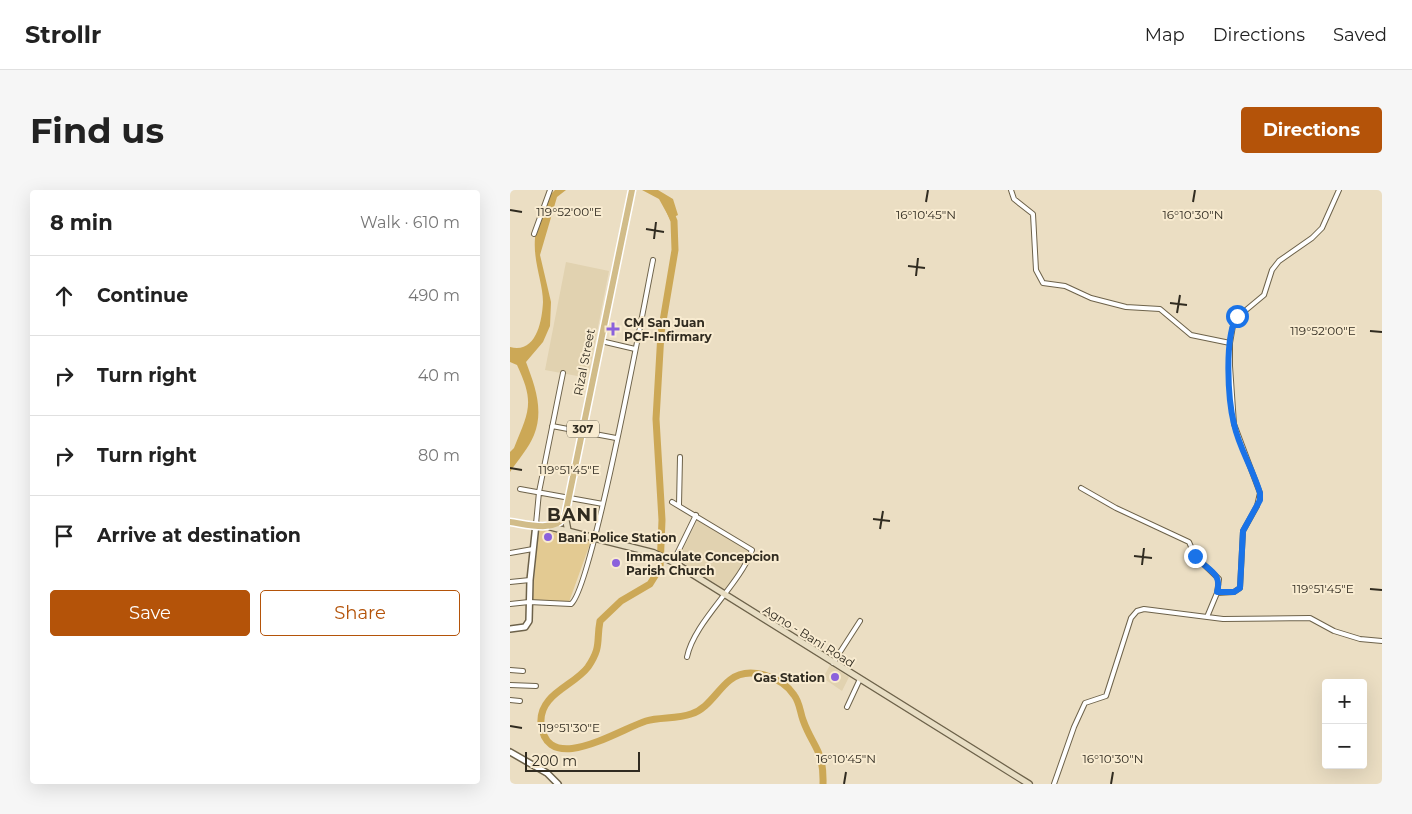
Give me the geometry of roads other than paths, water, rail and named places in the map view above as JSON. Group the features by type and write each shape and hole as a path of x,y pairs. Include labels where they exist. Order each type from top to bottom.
{"main road":[{"name":"Rizal Street","path":"564,516 631,192"},
{"path":"510,522 551,527 558,524 564,516"},
{"path":"564,516 568,531"},
{"name":"Agno - Bani Road","path":"551,527 654,552 725,594 832,663 1029,784"}],"street":[{"path":"534,234 550,190"},
{"path":"1011,190 1014,199 1033,214 1036,270 1043,283 1064,286 1091,298 1126,307 1160,309 1191,335 1230,343"},
{"path":"1217,592 1234,592 1240,588 1243,531 1260,500 1258,484 1234,424 1231,403 1230,343 1237,316 1264,295 1272,270 1279,261 1312,238 1322,228 1339,190"},
{"path":"510,604 528,602 567,604 573,602 581,586 603,504 653,260"},
{"path":"600,341 635,349"},
{"path":"510,629 525,627 528,624 528,602 539,492 563,374"},
{"path":"552,426 616,438"},
{"path":"679,505 680,457"},
{"path":"1081,488 1116,508 1189,542 1195,556 1219,579 1217,592 1207,617"},
{"path":"520,489 603,504"},
{"path":"672,502 752,550 725,594 691,643 687,657"},
{"path":"671,562 696,515"},
{"path":"510,552 533,549"},
{"path":"510,582 530,580"},
{"path":"1054,784 1074,727 1085,703 1106,696 1134,613 1144,609 1236,620 1310,618 1334,631 1360,639 1382,641"},
{"path":"832,663 860,620"},
{"path":"510,670 523,671"},
{"path":"847,707 860,679"},
{"path":"510,685 536,686"},
{"path":"510,700 520,701"},
{"path":"510,752 548,772 558,784"}],"waterway":[{"path":"669,209 674,221 675,250 661,333 656,419 662,520 660,568 650,584 621,601 600,621 597,649 588,667 582,674 551,698 542,713 541,723 546,739 556,747 570,749 586,746 646,721 680,717 697,712 730,680 746,673 765,675 782,683 796,698 803,720 820,756 823,784"}],"place":[{"name":"CM San Juan PCF-Infirmary","path":"613,329"},
{"name":"Bani Police Station","path":"548,537"},
{"name":"Immaculate Concepcion Parish Church","path":"616,563"},
{"name":"Gas Station","path":"835,677"}],"district":[{"name":"BANI","path":"573,515"}]}
